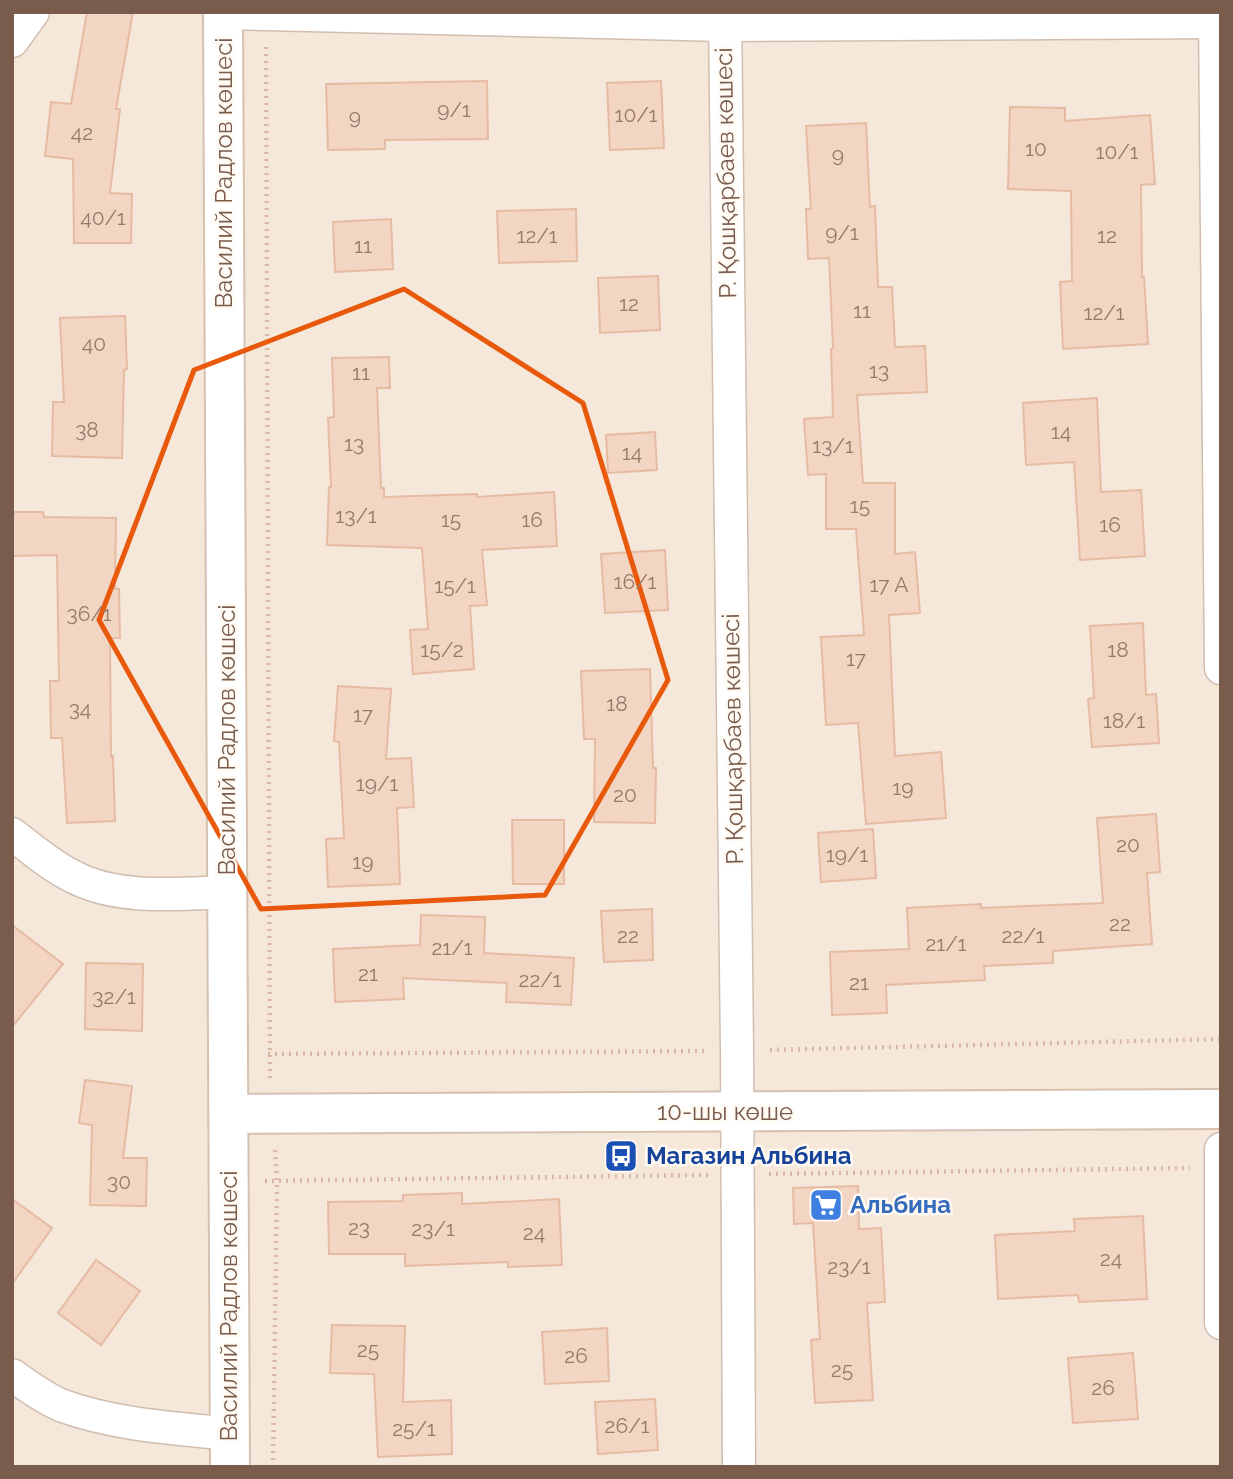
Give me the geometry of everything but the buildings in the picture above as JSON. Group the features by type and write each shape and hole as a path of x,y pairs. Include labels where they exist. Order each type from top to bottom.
{"street":[{"path":"12,41 33,12"},
{"path":"223,13 725,19 1217,19 1221,668"},
{"name":"Василий Радлов көшесі","path":"223,13 230,1450"},
{"name":"Р. Қошқарбаев көшесі","path":"725,19 739,1467"},
{"path":"12,834 58,868 94,886 129,892 228,891"},
{"name":"10-шы көше","path":"229,1114 1221,1110"},
{"path":"1221,1149 1221,1323"},
{"path":"12,1375 34,1391 61,1405 230,1450"}],"path":[{"path":"266,14 268,1040 277,1181 273,1467"}],"highlighted area":[{"path":"404,289 583,403 668,680 545,895 261,909 99,620 194,370"}],"shaded area":[{"path":"12,12 1221,12 1221,1467 12,1467"}],"place":[{"name":"Магазин Альбина","path":"621,1156"},
{"name":"Альбина","path":"826,1205"}]}
